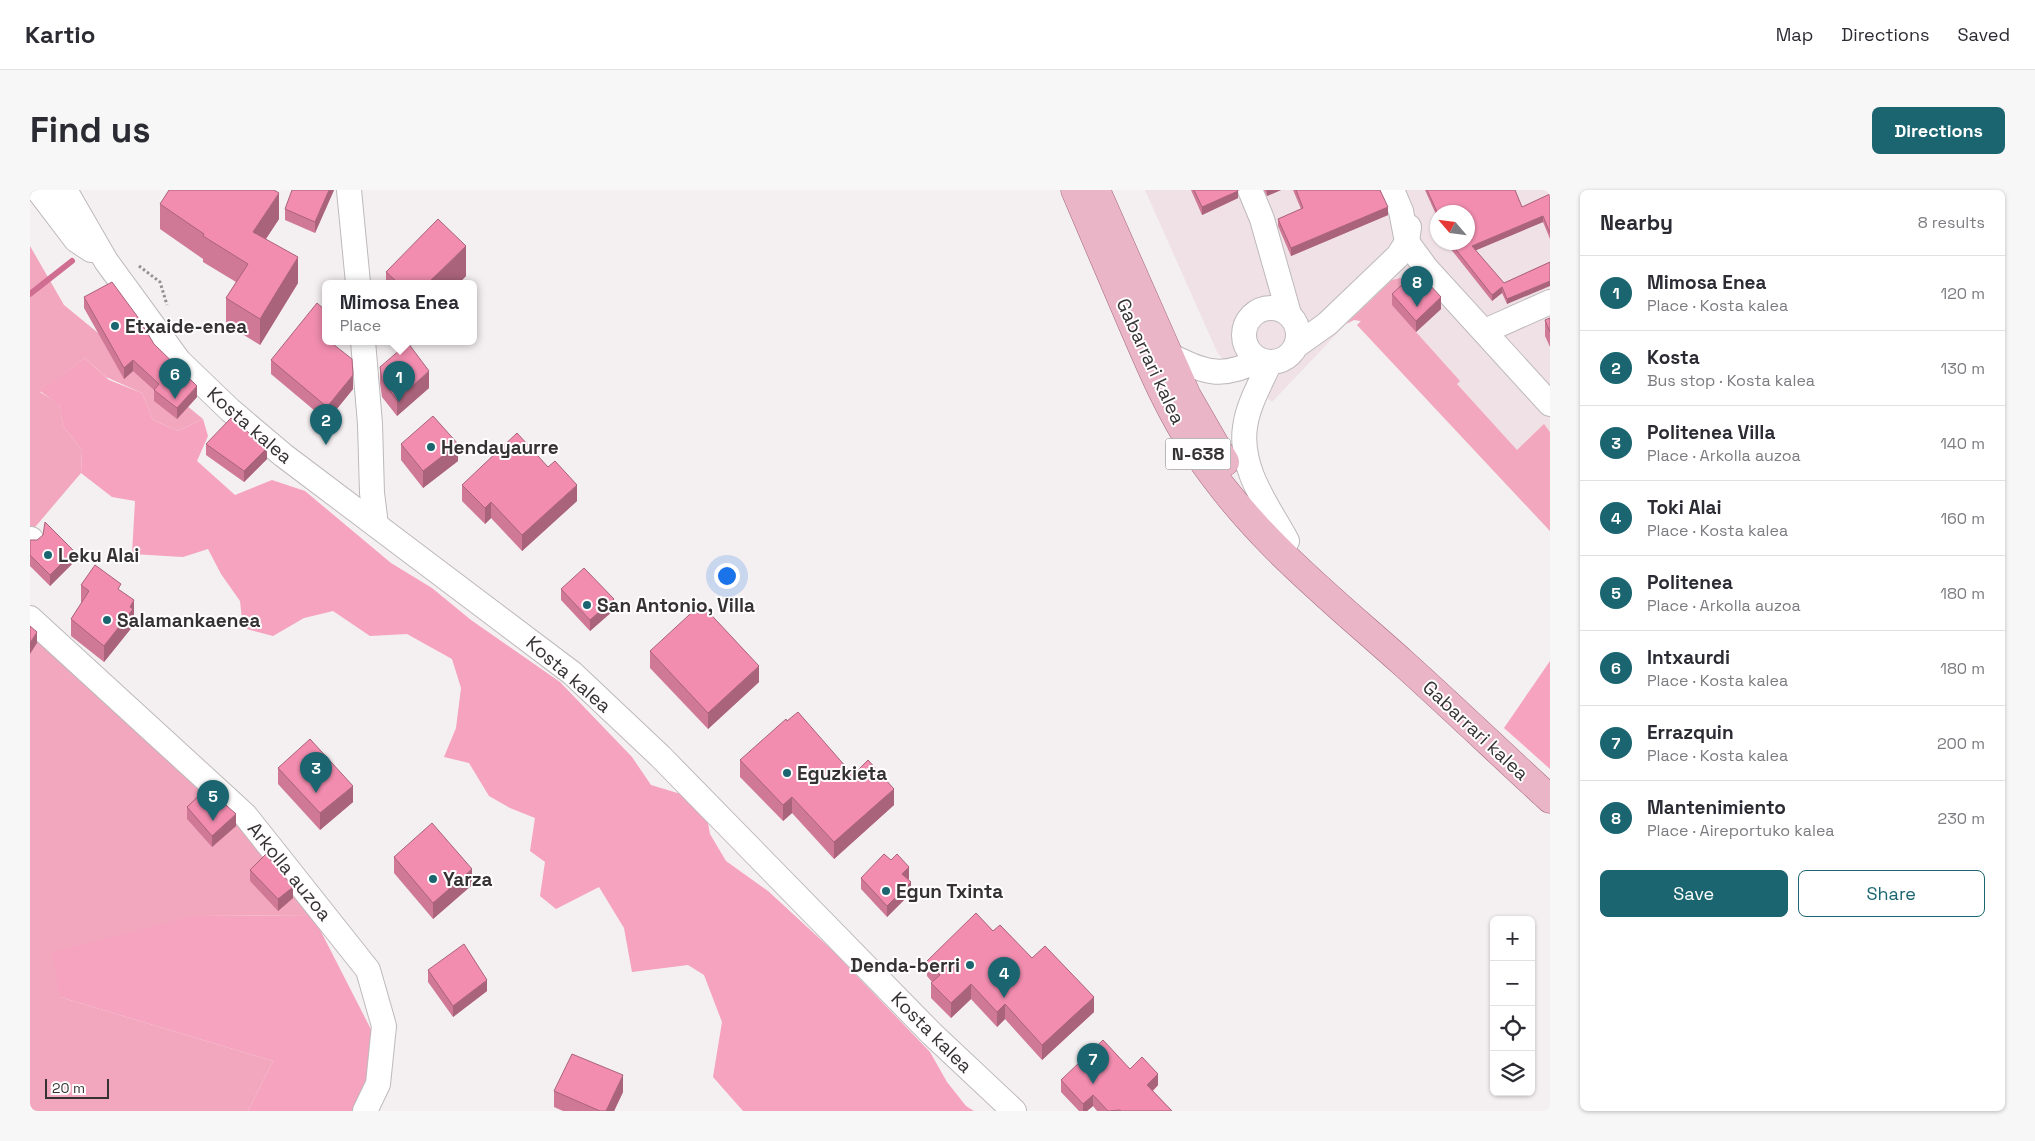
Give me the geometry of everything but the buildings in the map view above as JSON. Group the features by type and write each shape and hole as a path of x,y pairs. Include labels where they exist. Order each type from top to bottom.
{"main road":[{"name":"Gabarrari kalea","path":"1075,190 1148,362 1169,406 1194,450 1219,485 1254,527 1320,591 1401,662 1550,799"},
{"name":"Gabarrari kalea","path":"1096,190 1167,354 1210,439 1234,474 1288,541 1401,662"},
{"path":"1102,252 1119,268 1150,338 1167,354"}],"street":[{"path":"38,190 76,240 106,260"},
{"path":"65,190 106,260"},
{"path":"349,190 358,280"},
{"path":"1250,190 1262,219 1289,314 1297,327 1296,346"},
{"path":"1392,190 1402,212 1407,242 1426,268 1550,404"},
{"path":"1167,354 1188,365 1222,373 1242,369 1265,361 1281,360 1290,355 1296,346 1327,324 1398,256 1407,242 1412,210 1404,190"},
{"name":"Kosta kalea","path":"106,260 179,361 230,410 283,454 572,673 661,757 932,1034 1014,1111"},
{"path":"1485,331 1550,302"},
{"path":"1265,361 1253,355 1245,342 1245,327 1248,320 1260,310 1267,308 1274,308 1289,314"},
{"path":"363,345 376,525"},
{"name":"Gabarrari kalea","path":"1265,361 1245,427 1244,449 1248,466 1256,485 1288,541"},
{"name":"Arkolla auzoa","path":"30,618 245,815 368,970 384,1026 378,1084 365,1111"}],"shaded area":[{"path":"1145,190 1550,190 1550,531 1357,325 1361,321 1354,320 1346,324 1272,402 1218,354"},
{"path":"30,246 64,305 203,419 178,431 153,420 142,393 106,377 85,358 40,392 59,404 63,426 82,450 81,473 30,533"},
{"path":"1400,278 1411,281 1416,332 1460,381 1457,384 1517,450 1544,424 1550,432 1550,531 1357,325 1361,321 1354,320 1346,324 1392,280"},
{"path":"85,358 109,380 142,393 153,420 178,431 203,419 208,436 197,461 235,495 272,480 305,491 391,563 432,588 471,620 560,682 632,757 651,785 704,801 710,834 726,861 768,891 832,950 930,1052 947,1082 966,1106 974,1111 743,1111 713,1077 722,1022 704,975 688,965 632,972 624,928 599,887 556,909 540,896 545,862 530,851 535,818 510,808 489,796 469,763 444,757 456,728 461,688 452,659 407,634 370,636 333,611 304,618 273,636 243,628 240,601 221,574 208,549 183,557 132,554 135,501 112,497 81,473 82,450 63,426 59,405 40,391"},
{"path":"30,612 246,815 313,916 196,915 60,997 273,1061 248,1111 30,1111"},
{"path":"1550,661 1550,769 1504,728"},
{"path":"196,915 313,916 381,1049 358,1111 248,1111 273,1061 60,997 52,952"}],"waterway":[{"path":"30,294 72,261"}],"place":[{"name":"Mantenimiento","path":"1417,307"},
{"name":"Etxaide-enea","path":"115,326"},
{"name":"Intxaurdi","path":"175,399"},
{"name":"Mimosa Enea","path":"399,402"},
{"name":"Kosta","path":"326,445"},
{"name":"Hendayaurre","path":"431,447"},
{"name":"Leku Alai","path":"48,555"},
{"name":"San Antonio, Villa","path":"587,605"},
{"name":"Salamankaenea","path":"107,620"},
{"name":"Eguzkieta","path":"787,773"},
{"name":"Politenea Villa","path":"316,793"},
{"name":"Politenea","path":"213,821"},
{"name":"Yarza","path":"433,879"},
{"name":"Egun Txinta","path":"886,891"},
{"name":"Denda-berri","path":"970,965"},
{"name":"Toki Alai","path":"1004,998"},
{"name":"Errazquin","path":"1093,1084"}]}
